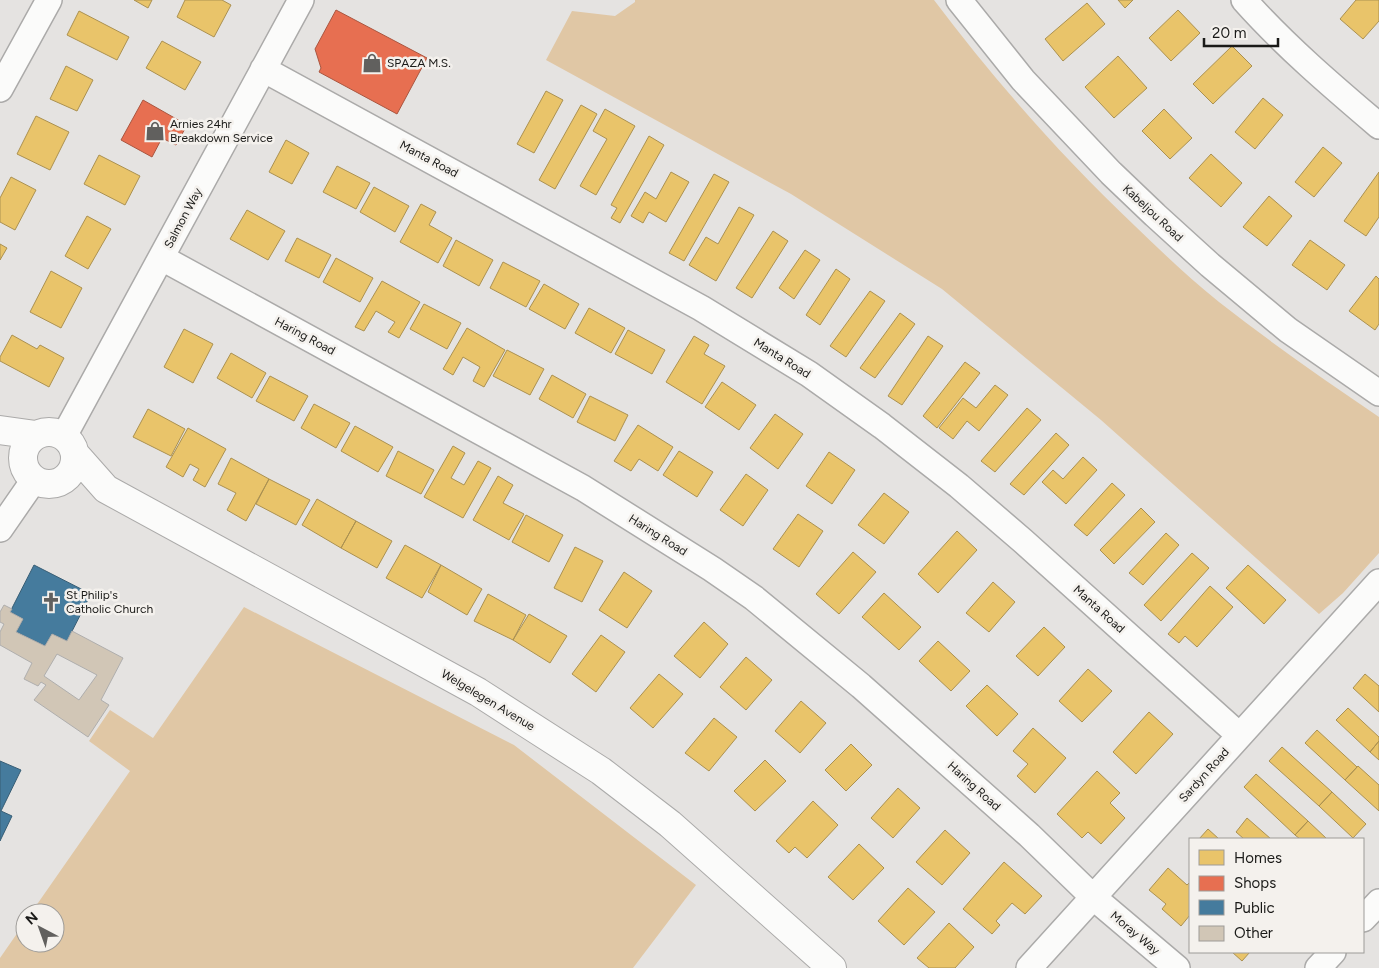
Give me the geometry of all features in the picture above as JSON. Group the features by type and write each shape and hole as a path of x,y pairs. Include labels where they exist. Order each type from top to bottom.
{"street":[{"path":"0,89 49,0"},
{"name":"Salmon Way","path":"70,445 162,258 301,0"},
{"name":"Kabeljou Road","path":"958,0 1023,80 1111,173 1154,215 1288,330 1379,394"},
{"path":"1244,0 1315,71 1379,126"},
{"name":"Manta Road","path":"263,69 701,308 809,374 882,426 959,486 1239,735"},
{"name":"Haring Road","path":"162,258 574,483 712,569 754,598 861,686 1028,835 1093,897"},
{"path":"0,430 36,435"},
{"path":"0,436 39,474 67,478 73,471 70,445 52,432 36,435 29,441 25,448 39,474"},
{"name":"Welgelegen Avenue","path":"70,445 106,489"},
{"path":"0,529 39,474"},
{"name":"Welgelegen Avenue","path":"39,474 106,489 478,692 601,771 670,824 832,968"},
{"name":"Sardyn Road","path":"1029,968 1379,582"},
{"name":"Moray Way","path":"1093,897 1177,968"},
{"path":"1364,918 1379,902"},
{"path":"1318,968 1332,953"}],"shaded area":[{"path":"635,0 934,0 1005,89 1055,146 1108,200 1187,275 1298,361 1379,417 1379,553 1343,593 1319,614 1101,420 942,289 791,194 546,60 572,11 615,16 635,2"},
{"path":"244,607 514,745 696,885 633,968 0,968 0,958 15,936 15,953 65,953 65,903 38,903 130,771 89,741 110,710 153,738"}],"building: Homes":[{"path":"134,0 152,0 148,8"},
{"path":"185,0 222,0 231,5 214,37 177,17"},
{"path":"1118,0 1133,0 1125,8"},
{"path":"1356,0 1379,0 1379,21 1363,39 1340,19"},
{"path":"1087,3 1105,24 1063,61 1045,39"},
{"path":"1178,10 1200,33 1171,61 1149,38"},
{"path":"79,11 129,37 117,60 67,35"},
{"path":"162,41 201,62 185,90 146,68"},
{"path":"1232,46 1252,66 1213,104 1193,84"},
{"path":"1118,56 1147,88 1114,118 1085,87"},
{"path":"66,66 93,80 77,111 50,99"},
{"path":"546,91 563,100 534,153 517,144"},
{"path":"1263,98 1283,115 1255,149 1235,132"},
{"path":"581,105 597,114 555,189 539,180"},
{"path":"605,109 635,126 596,195 580,186 607,139 593,131"},
{"path":"1164,109 1192,138 1170,159 1142,131"},
{"path":"36,116 69,132 50,170 17,154"},
{"path":"649,136 664,145 620,223 611,218 617,208 611,205"},
{"path":"286,140 309,153 292,184 269,172"},
{"path":"1323,147 1342,163 1314,197 1295,182"},
{"path":"1211,154 1242,183 1221,207 1189,178"},
{"path":"99,155 140,176 125,205 84,184"},
{"path":"337,166 370,183 356,209 323,192"},
{"path":"671,172 689,182 666,222 649,212 643,223 631,216 645,192 656,199"},
{"path":"1379,172 1379,217 1366,236 1344,221"},
{"path":"714,174 729,182 684,261 669,253"},
{"path":"11,177 36,190 15,230 0,222 0,198"},
{"path":"374,187 409,206 395,232 360,212"},
{"path":"1269,196 1292,216 1267,246 1243,227"},
{"path":"421,204 436,212 429,225 452,238 438,263 400,242"},
{"path":"739,207 754,215 716,281 689,265 706,237 718,244"},
{"path":"247,210 285,231 268,260 230,239"},
{"path":"87,216 111,229 88,269 65,256"},
{"path":"773,231 788,241 752,298 736,288"},
{"path":"297,238 331,255 319,278 285,261"},
{"path":"456,240 493,260 479,286 443,266"},
{"path":"1310,240 1345,265 1327,290 1292,265"},
{"path":"0,244 7,248 0,260"},
{"path":"805,250 820,260 794,299 779,288"},
{"path":"336,258 373,278 360,302 323,282"},
{"path":"503,262 540,281 526,307 490,288"},
{"path":"836,269 850,279 820,325 806,315"},
{"path":"51,271 82,288 61,328 30,312"},
{"path":"1376,276 1379,279 1379,324 1375,330 1349,311"},
{"path":"382,281 420,302 399,338 388,332 395,322 376,311 364,331 355,327"},
{"path":"544,284 579,304 565,329 529,309"},
{"path":"870,291 885,301 846,357 830,346"},
{"path":"424,304 461,323 447,349 410,329"},
{"path":"589,308 625,328 611,353 575,333"},
{"path":"900,313 915,324 875,378 860,368"},
{"path":"467,328 505,350 484,387 473,381 480,367 463,357 453,375 443,369"},
{"path":"184,329 213,344 193,383 164,367"},
{"path":"628,330 665,350 652,374 615,354"},
{"path":"12,335 37,349 40,345 64,358 49,387 0,361 0,357"},
{"path":"694,336 709,345 704,354 725,366 702,404 666,382"},
{"path":"928,336 943,346 902,405 888,396"},
{"path":"507,350 544,369 530,395 493,376"},
{"path":"231,353 266,373 252,398 217,378"},
{"path":"965,362 980,373 937,428 923,416"},
{"path":"552,375 586,394 573,418 539,399"},
{"path":"270,376 308,396 294,421 256,401"},
{"path":"722,382 756,405 739,430 705,407"},
{"path":"995,385 1008,395 979,431 967,421 953,439 939,428 963,398 976,408"},
{"path":"590,396 628,415 615,441 577,422"},
{"path":"314,404 350,423 336,448 301,428"},
{"path":"1027,408 1041,420 995,472 981,461"},
{"path":"148,409 185,429 171,456 133,437"},
{"path":"775,414 803,434 778,469 750,448"},
{"path":"638,425 673,447 658,471 639,459 631,471 614,461"},
{"path":"355,426 393,447 378,472 341,451"},
{"path":"188,428 226,449 205,487 193,480 199,469 190,464 183,477 166,467"},
{"path":"1056,433 1069,445 1024,495 1010,484"},
{"path":"453,446 465,453 451,478 464,485 478,461 491,468 463,518 424,497"},
{"path":"398,451 434,470 421,494 386,476"},
{"path":"679,451 713,472 697,497 663,475"},
{"path":"829,452 855,470 832,504 806,486"},
{"path":"1083,457 1097,470 1066,504 1042,482 1053,470 1063,479"},
{"path":"231,458 269,479 246,521 227,510 236,493 218,484"},
{"path":"746,474 768,490 743,526 720,510"},
{"path":"498,476 513,485 503,503 524,514 509,540 473,520"},
{"path":"269,479 310,500 296,525 256,504"},
{"path":"1112,483 1125,495 1087,536 1074,525"},
{"path":"884,493 909,512 884,544 858,525"},
{"path":"317,499 356,521 341,548 302,525"},
{"path":"1141,508 1155,522 1114,564 1100,550"},
{"path":"798,514 823,531 799,567 773,549"},
{"path":"526,515 563,535 549,562 512,542"},
{"path":"356,521 392,541 377,568 341,548"},
{"path":"957,531 977,550 938,593 918,574"},
{"path":"1166,533 1179,545 1143,585 1129,573"},
{"path":"405,545 441,565 422,598 386,578"},
{"path":"575,547 603,561 582,602 554,588"},
{"path":"853,552 876,572 839,614 816,594"},
{"path":"1192,553 1209,568 1161,621 1144,605"},
{"path":"441,565 482,589 467,615 428,592"},
{"path":"1248,565 1286,600 1264,624 1226,588"},
{"path":"624,572 652,591 627,628 599,610"},
{"path":"993,582 1015,602 989,632 966,613"},
{"path":"1210,586 1233,607 1197,647 1185,636 1179,643 1168,634"},
{"path":"884,593 921,627 899,650 862,617"},
{"path":"488,594 526,615 513,640 474,621"},
{"path":"529,614 567,636 550,663 513,640"},
{"path":"704,622 728,644 700,678 674,656"},
{"path":"1044,627 1065,647 1038,676 1016,656"},
{"path":"601,635 625,652 596,692 572,674"},
{"path":"938,641 970,671 951,691 919,661"},
{"path":"746,657 772,680 746,710 720,687"},
{"path":"1088,669 1112,691 1082,722 1059,701"},
{"path":"659,674 683,694 653,728 630,708"},
{"path":"1365,674 1379,686 1379,712 1353,688"},
{"path":"987,685 1018,714 997,736 966,706"},
{"path":"801,701 826,723 800,753 775,731"},
{"path":"1348,708 1379,737 1379,741 1370,752 1336,720"},
{"path":"1149,712 1173,734 1136,774 1113,752"},
{"path":"714,718 737,737 709,771 685,753"},
{"path":"1033,728 1066,758 1035,793 1017,776 1028,764 1013,751"},
{"path":"1317,730 1357,767 1345,780 1305,743"},
{"path":"1379,741 1379,760 1370,752"},
{"path":"851,744 872,765 846,791 825,770"},
{"path":"1282,747 1332,792 1319,806 1269,761"},
{"path":"765,760 786,781 755,811 734,791"},
{"path":"1358,766 1379,785 1379,811 1345,780"},
{"path":"1097,771 1120,793 1110,803 1125,818 1101,844 1088,832 1082,838 1057,814"},
{"path":"1256,774 1308,821 1295,835 1244,787"},
{"path":"898,788 920,808 893,838 871,818"},
{"path":"1332,792 1366,824 1353,838 1319,806"},
{"path":"813,801 838,825 807,858 795,847 789,853 776,841"},
{"path":"1247,818 1270,838 1243,838 1236,832"},
{"path":"1308,821 1326,838 1299,838 1295,835"},
{"path":"1208,829 1218,838 1200,838"},
{"path":"945,830 970,853 942,885 916,862"},
{"path":"859,844 884,868 853,900 828,877"},
{"path":"1004,862 1042,896 1025,914 1012,903 996,921 1000,925 992,934 963,909"},
{"path":"1168,868 1187,885 1189,883 1189,916 1181,926 1162,909 1166,904 1149,890"},
{"path":"908,888 935,912 904,945 878,921"},
{"path":"949,923 974,947 955,968 929,968 917,958"},
{"path":"1233,953 1249,953 1242,961"}],"building: Shops":[{"name":"SPAZA M.S.","path":"336,10 427,58 397,114 319,72 321,68 315,49"},
{"name":"Arnies 24hr Breakdown Service","path":"143,100 187,125 176,145 162,138 152,157 121,140"}],"building: Public":[{"name":"St Philip's Catholic Church","path":"34,565 91,594 67,641 52,634 45,646 16,632 23,619 10,612"},
{"path":"0,761 21,770 1,811 12,816 0,841"}],"building: Other":[{"path":"4,605 12,609 10,612 23,619 16,632 45,646 52,634 67,641 72,631 123,658 101,700 109,705 88,737 34,700 46,685 41,682 38,686 24,679 32,663 0,645 0,632 4,624 0,622 0,612","holes":["57,654 97,675 79,700 44,676"]}],"place":[{"name":"SPAZA M.S.","path":"372,63"},
{"name":"Arnies 24hr Breakdown Service","path":"155,131"},
{"name":"St Philip's Catholic Church","path":"51,602"}]}
